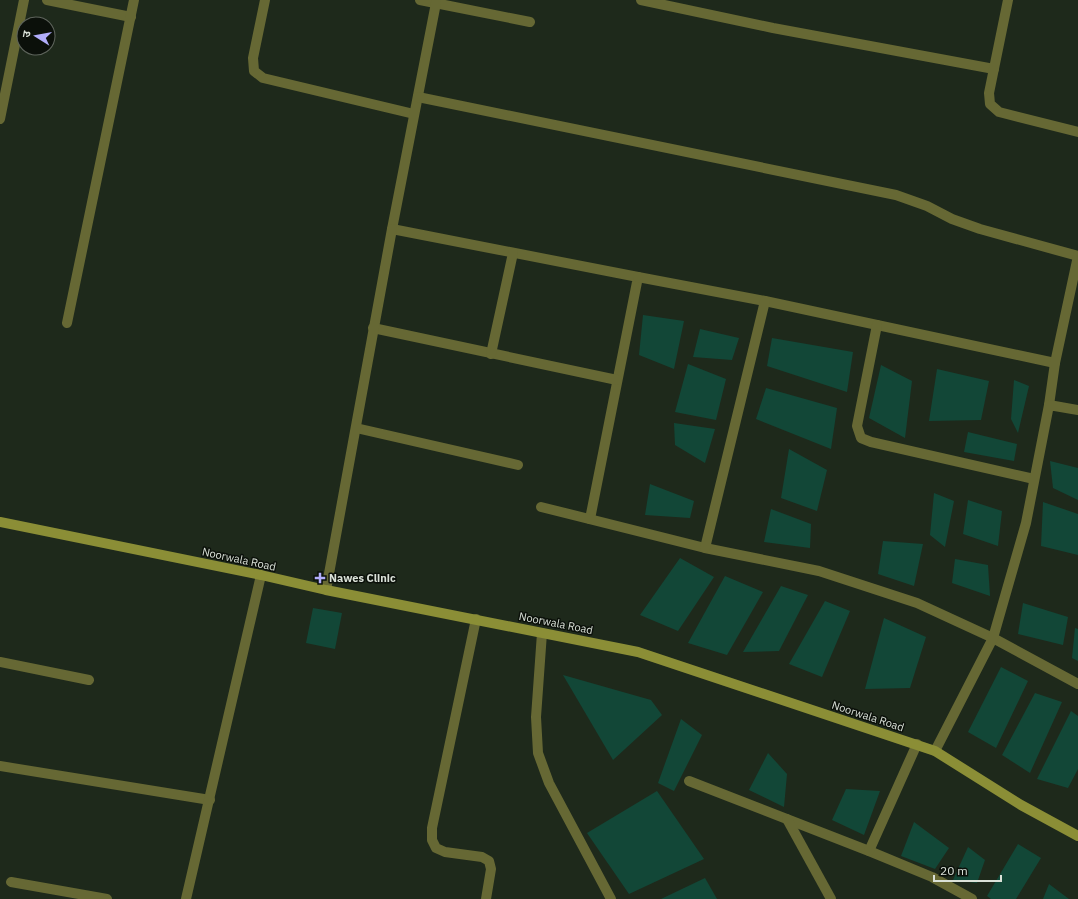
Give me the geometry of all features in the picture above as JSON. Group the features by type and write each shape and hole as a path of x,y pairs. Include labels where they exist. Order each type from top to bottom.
{"street":[{"path":"0,119 24,0"},
{"path":"47,0 130,17"},
{"path":"67,323 134,0"},
{"path":"265,0 253,58 254,71 263,78 414,114"},
{"path":"420,0 530,22"},
{"path":"641,0 773,28 994,69"},
{"path":"1008,0 989,93 990,104 999,112 1078,132"},
{"path":"326,590 392,229 436,3"},
{"path":"418,98 896,195 927,206 952,219 980,229 1078,256 1055,362 1049,405 1026,524 993,638 935,751"},
{"path":"392,229 765,301 1055,362"},
{"path":"491,354 513,253"},
{"path":"590,519 638,277"},
{"path":"705,548 765,301"},
{"path":"877,325 857,426 861,438 871,442 1034,480"},
{"path":"374,328 617,380"},
{"path":"1049,405 1078,410"},
{"path":"356,428 518,465"},
{"path":"541,507 705,548 819,571 917,602 993,638 1078,684"},
{"name":"Noorwala Road","path":"0,522 261,575 326,590 638,652 935,751 1021,805 1078,836"},
{"path":"186,899 261,575"},
{"path":"476,620 432,828 432,840 436,848 445,852 482,857 490,861 491,868 486,899"},
{"path":"542,633 536,717 538,753 549,783 610,899"},
{"path":"0,662 89,680"},
{"path":"869,851 917,744"},
{"path":"0,766 210,800"},
{"path":"689,780 932,877 972,899"},
{"path":"787,819 831,899"},
{"path":"10,882 107,899"}],"building":[{"path":"643,315 684,321 674,369 639,355"},
{"path":"700,329 739,338 732,360 693,357"},
{"path":"772,338 853,352 847,392 767,366"},
{"path":"688,364 726,379 716,420 675,412"},
{"path":"881,365 912,381 905,438 869,418"},
{"path":"937,369 989,381 981,420 929,421"},
{"path":"1014,380 1029,386 1018,433 1011,419"},
{"path":"766,388 837,408 831,449 756,419"},
{"path":"674,423 715,429 705,463 675,445"},
{"path":"968,432 1017,444 1014,461 964,452"},
{"path":"789,449 827,470 817,511 781,498"},
{"path":"1050,461 1078,468 1078,500 1053,488"},
{"path":"650,484 694,501 690,518 645,515"},
{"path":"934,493 954,501 945,547 930,535"},
{"path":"968,500 1002,511 998,546 963,534"},
{"path":"1043,502 1078,514 1078,555 1041,546"},
{"path":"771,509 811,524 810,548 764,542"},
{"path":"883,541 923,544 914,586 878,574"},
{"path":"680,558 714,577 678,631 640,615"},
{"path":"955,559 988,565 990,596 952,583"},
{"path":"725,576 763,592 727,655 688,643"},
{"path":"781,586 808,595 779,651 743,652"},
{"path":"825,601 850,611 822,677 789,664"},
{"path":"1023,603 1068,617 1063,645 1018,634"},
{"path":"313,608 342,613 335,649 306,643"},
{"path":"884,618 926,637 910,688 865,689"},
{"path":"1075,628 1078,629 1078,661 1072,658"},
{"path":"1001,667 1028,681 996,748 968,732"},
{"path":"563,675 651,700 662,715 613,760"},
{"path":"1035,693 1062,702 1030,773 1002,755"},
{"path":"1071,711 1078,716 1078,769 1068,788 1037,779"},
{"path":"681,719 702,735 674,791 658,783"},
{"path":"768,753 787,774 784,807 749,790"},
{"path":"846,789 880,791 864,835 832,820"},
{"path":"657,791 704,859 629,894 587,833"},
{"path":"914,822 949,848 935,869 901,856"},
{"path":"1018,844 1041,858 1016,899 991,899 987,896"},
{"path":"968,847 985,860 977,883 953,880"},
{"path":"705,878 717,899 661,899"},
{"path":"1049,884 1069,899 1043,899"}],"place":[{"name":"Nawes Clinic","path":"320,578"}]}
